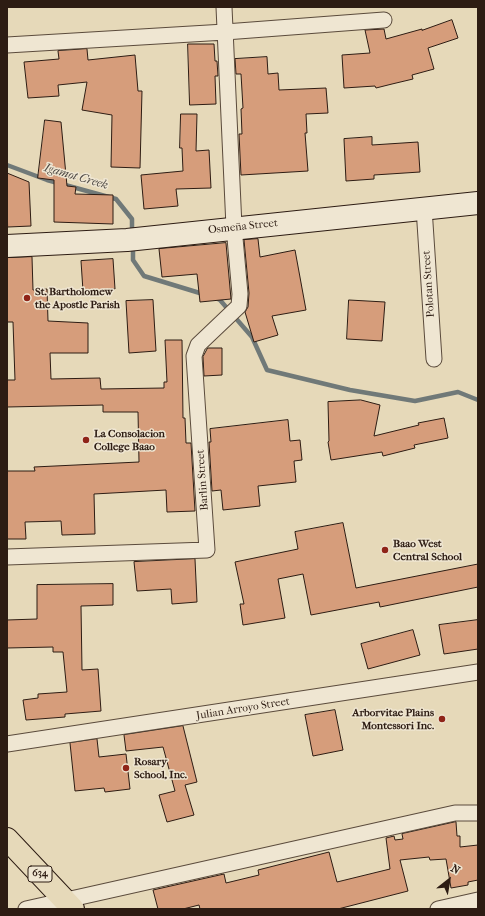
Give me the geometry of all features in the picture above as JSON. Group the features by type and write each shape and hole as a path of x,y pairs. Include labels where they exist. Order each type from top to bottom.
{"main road":[{"name":"634","path":"7,839 69,905"}],"street":[{"name":"Barlin Street","path":"7,557 207,550 194,356 198,345 239,306 240,294 234,227 224,7"},
{"path":"7,45 225,32 384,20"},
{"name":"Osmeña Street","path":"7,246 134,239 234,227 478,202"},
{"name":"Polotan Street","path":"424,208 434,359"},
{"name":"Julian Arroyo Street","path":"7,744 478,672"},
{"path":"26,909 69,905 455,813 478,813"},
{"path":"438,909 455,907 478,900"}],"building":[{"path":"452,20 458,38 428,48 434,69 412,75 413,79 376,88 375,86 344,88 342,55 370,53 365,30 384,29 386,39 422,30"},
{"path":"188,44 214,44 218,76 215,76 216,104 190,105"},
{"path":"87,49 88,60 135,55 138,91 142,91 140,168 111,167 112,115 82,110 87,82 58,85 59,96 28,98 24,62 59,59 58,51"},
{"path":"267,57 268,74 278,73 279,90 326,88 328,113 306,114 307,133 305,133 308,171 241,175 239,134 242,134 241,109 243,108 241,74 236,74 235,59"},
{"path":"181,114 197,114 196,151 209,150 211,188 176,189 178,206 144,209 141,175 183,171 182,148 180,148"},
{"path":"45,120 61,122 67,186 76,187 75,194 113,195 113,224 54,222 54,180 38,178"},
{"path":"372,137 372,145 418,142 420,172 374,175 374,179 346,181 344,139"},
{"path":"7,173 29,182 31,226 8,227"},
{"path":"258,239 260,257 295,250 306,310 272,316 278,335 254,342 245,312 248,307 249,293 244,240"},
{"path":"226,243 231,299 200,302 197,274 162,277 159,249"},
{"path":"32,257 33,290 47,289 48,321 88,323 88,353 50,353 51,379 100,378 101,389 164,388 164,382 167,382 165,340 182,340 183,418 185,418 186,443 191,443 195,511 167,512 166,490 94,494 95,534 62,535 61,521 25,522 26,539 7,539 7,471 35,471 34,467 139,462 138,412 103,412 103,405 7,407 7,380 15,380 13,322 7,322 7,258"},
{"path":"113,259 115,289 83,291 81,261"},
{"path":"153,300 156,351 129,353 126,301"},
{"path":"349,300 385,302 382,341 347,339"},
{"path":"208,348 222,348 222,375 204,376 203,357"},
{"path":"361,400 380,405 374,436 419,425 418,423 444,418 448,438 414,445 415,448 383,456 382,452 331,460 328,442 328,402"},
{"path":"288,420 290,441 300,440 302,460 294,461 296,482 258,486 260,506 223,510 221,490 212,491 209,442 211,442 210,429"},
{"path":"343,523 356,588 478,564 478,587 380,607 379,602 311,615 303,574 278,579 285,618 243,625 240,604 244,604 235,562 298,549 295,532"},
{"path":"195,559 197,602 172,604 171,589 137,591 134,562"},
{"path":"113,584 113,605 81,606 82,670 98,669 101,711 65,714 65,717 26,720 23,700 38,698 38,694 67,692 63,652 53,652 53,647 7,648 7,620 37,619 37,585"},
{"path":"478,620 478,649 444,654 439,625"},
{"path":"413,630 420,655 368,669 361,644"},
{"path":"335,710 343,750 313,756 305,715"},
{"path":"183,726 197,782 185,785 194,815 167,822 159,795 175,791 163,747 126,751 124,735"},
{"path":"97,739 99,757 126,754 130,789 105,792 104,788 75,791 70,743"},
{"path":"456,822 457,836 460,836 460,847 478,845 478,880 468,882 468,885 451,888 446,859 430,860 429,857 400,860 408,891 338,909 200,909 199,905 183,909 158,909 153,890 224,874 226,883 259,875 258,870 329,852 337,882 390,869 386,838 394,836 395,840 403,839 402,834"}],"waterway":[{"name":"Igamot Creek","path":"7,165 47,180 116,199 132,219 132,233"},
{"path":"133,245 133,260 144,276 203,294"},
{"path":"216,298 220,300 252,337 267,370 350,390 415,401 458,392 478,400"}],"place":[{"name":"St. Bartholomew the Apostle Parish","path":"27,298"},
{"name":"La Consolacion College Baao","path":"86,440"},
{"name":"Baao West Central School","path":"385,550"},
{"name":"Arborvitae Plains Montessori Inc.","path":"442,719"},
{"name":"Rosary School, Inc.","path":"126,768"}]}
